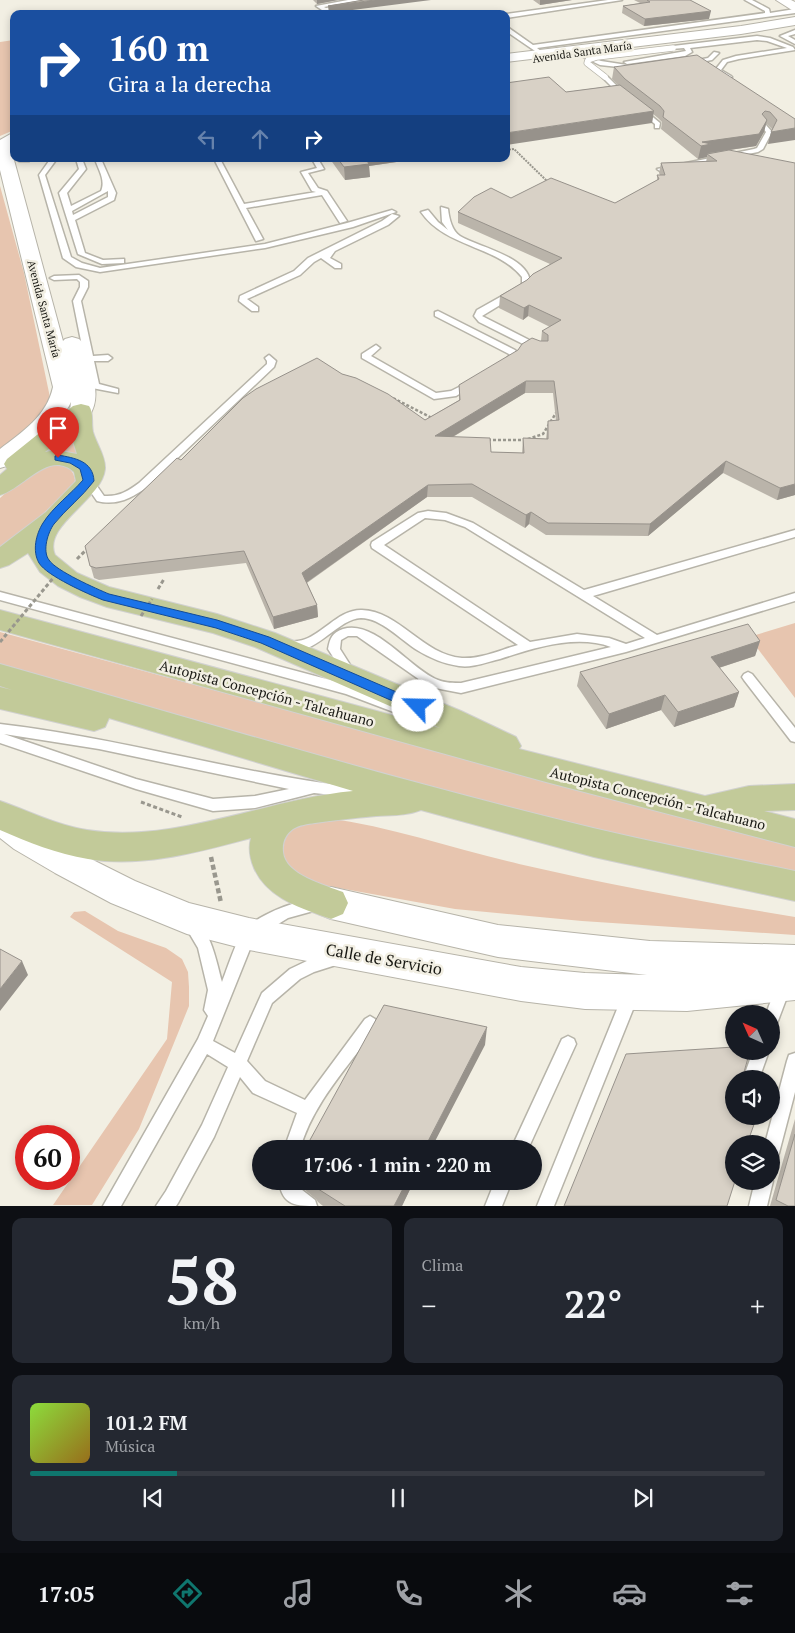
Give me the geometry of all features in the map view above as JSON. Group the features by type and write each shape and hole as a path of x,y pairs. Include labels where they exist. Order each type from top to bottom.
{"main road":[{"name":"Avenida Santa María","path":"510,57 537,50 658,40 795,21"},
{"name":"Avenida Santa María","path":"740,30 795,26"},
{"name":"Avenida Santa María","path":"510,62 658,40"},
{"name":"Avenida Santa María","path":"0,460 54,414 62,402 64,394 64,387 2,149 10,140"},
{"name":"Avenida Santa María","path":"25,162 85,390 81,411"},
{"path":"0,477 81,411"},
{"path":"0,559 48,524 88,481 93,473 93,467 79,420 81,411"},
{"path":"0,487 28,466 52,458 65,458 80,464 86,470 88,481"},
{"path":"48,524 40,548 44,562 89,590 107,597 217,624 281,647 481,734 546,769"},
{"name":"Autopista Concepción - Talcahuano","path":"0,620 546,769 703,811 795,833"},
{"path":"0,675 431,800 605,845 795,886"},
{"path":"0,698 106,721 190,730"},
{"path":"703,811 739,800 773,796 795,797"},
{"path":"0,815 48,835 100,846 142,847 206,836 287,815 387,801 431,800"},
{"path":"287,815 280,820 269,835 266,851 270,866 288,884 332,903 498,941 791,972"},
{"name":"Calle de Servicio","path":"0,819 26,839 123,892 187,918 238,931 521,984 585,991 688,993 748,986 791,972"}],"lane":[{"path":"510,15 619,0"},
{"path":"748,0 768,10 768,15"},
{"path":"360,2 326,10 319,6 360,2"},
{"path":"510,31 537,50 768,15 790,5"},
{"path":"795,32 783,36 795,42"},
{"path":"625,66 696,57 702,49 718,43 760,38 794,49"},
{"path":"716,53 715,48 718,43"},
{"path":"607,64 682,55 689,52 685,47"},
{"path":"626,98 605,77 587,63 588,60 597,57 685,47 716,53"},
{"path":"738,83 718,70 725,61 738,57 794,49"},
{"path":"579,53 590,60 607,64 641,67"},
{"path":"683,63 710,59 716,53"},
{"path":"632,103 655,120 658,128"},
{"path":"660,169 756,151 760,149 769,132 764,126"},
{"path":"52,162 42,175 67,258 79,265 100,270 265,246 346,223 363,224 374,229"},
{"path":"81,162 84,169 63,193 82,254 102,262 125,261 394,215"},
{"path":"71,219 111,198 112,193 99,162"},
{"path":"219,162 260,239"},
{"path":"317,162 321,169 304,172 314,189 324,193 346,223"},
{"path":"68,210 104,192 107,186 106,181"},
{"path":"242,206 324,193"},
{"path":"444,209 446,222 452,233 459,238"},
{"path":"425,212 434,224 514,264 525,273 527,278 526,284 480,312 478,316 482,320 542,349"},
{"path":"255,309 243,301 243,298 296,272 311,260 374,229 394,215"},
{"path":"338,266 324,258 326,255 390,223 394,215"},
{"path":"54,278 79,277 84,281 84,288 77,300 94,386 115,391"},
{"path":"438,314 515,355 498,367"},
{"path":"376,348 365,356 434,396 453,394 483,377"},
{"path":"90,359 108,358"},
{"path":"88,481 101,499 110,500 126,497 143,486 271,365 272,361 269,358"},
{"path":"530,647 376,545 422,515 428,514 453,518 655,639"},
{"path":"582,595 795,533"},
{"path":"0,596 349,690 546,769"},
{"path":"352,678 334,649 336,638 346,632 352,631 364,634 434,684 454,688 626,648 795,597"},
{"path":"281,647 300,645 315,640 348,617 360,614 377,618 432,655 451,662 475,661 571,637 585,637 613,642 626,648"},
{"path":"748,677 795,737"},
{"path":"0,728 64,737 312,789 431,800"},
{"path":"0,738 136,784 213,805 255,802 312,789"},
{"path":"111,1206 204,1044 238,931 299,907 332,903"},
{"path":"187,918 206,946 216,990 204,1044"},
{"path":"164,1206 172,1196 208,1131 267,998 280,985 311,966 330,959 370,956"},
{"path":"778,1005 791,972"},
{"path":"545,1206 632,993"},
{"path":"293,1140 294,1134 308,1110 370,1024"},
{"path":"204,1044 239,1064 259,1088 308,1110"},
{"path":"523,1140 568,1044"},
{"path":"776,1135 795,1061"},
{"path":"289,1190 309,1206"},
{"path":"493,1206 500,1190"},
{"path":"758,1206 762,1190"}],"path":[{"path":"510,150 514,149 553,186"},
{"path":"391,397 437,422"},
{"path":"485,440 525,440 543,434 556,414 565,414"},
{"path":"77,559 90,546"},
{"path":"0,642 54,577"},
{"path":"141,616 152,599"},
{"path":"206,836 238,931"}],"shaded area":[{"path":"10,41 10,132 0,136 0,42"},
{"path":"0,186 24,273 52,407 0,451"},
{"path":"72,423 84,458 34,456"},
{"path":"48,464 66,467 72,471 75,480 73,486 0,553 0,498 30,471"},
{"path":"795,623 795,698 749,637"},
{"path":"0,632 622,801 795,845 795,874 603,832 426,787 0,666"},
{"path":"327,818 375,827 519,864 588,879 795,917 795,935 582,921 455,909 311,883 281,860 282,848 288,832 293,828 307,822"},
{"path":"85,911 118,931 166,948 182,959 188,972 189,1006 139,1129 92,1205 53,1205 63,1190 80,1190 80,1166 167,1039 172,982 70,917 74,912"}],"building":[{"path":"364,0 375,0 328,6"},
{"path":"647,0 690,0 711,11 645,19 623,6 650,2"},
{"path":"697,55 795,119 795,128 771,132 777,120 770,112 765,111 762,114 767,120 759,134 702,142 711,144 701,146 663,117 664,111 660,106 625,79 614,67"},
{"path":"549,77 566,92 620,85 654,111 510,132 510,82"},
{"path":"729,150 795,163 795,484 780,488 726,461 650,524 548,523 531,512 526,515 472,484 428,485 302,573 317,605 273,617 244,551 96,568 90,566 85,546 177,458 181,460 243,398 256,389 317,358 342,374 356,378 388,394 425,420 460,400 459,385 518,350 522,344 532,338 548,341 548,335 542,331 561,320 529,305 524,308 500,296 527,280 533,274 562,258 458,212 474,197 491,188 511,198 551,178 615,203 659,179 657,175 665,175 661,163 717,161 707,154","holes":["526,381 554,381 559,420 548,421 548,439 523,438 524,453 491,452 490,438 435,436"]},
{"path":"340,162 368,162 369,164 344,167"},
{"path":"748,624 760,641 711,657 739,692 678,712 665,695 609,714 580,672"},
{"path":"0,949 22,961 0,989"},
{"path":"384,1005 487,1027 429,1140 310,1140"},
{"path":"725,1048 725,1060 747,1060 745,1070 725,1070 725,1125 754,1125 750,1135 725,1135 725,1190 732,1190 727,1206 564,1206 626,1054"},
{"path":"795,1134 795,1206 788,1206 776,1200"},
{"path":"320,1190 402,1190 394,1206 345,1206"}],"route":[{"path":"58,458 73,460 84,467 88,475 88,481 73,500 48,524 40,548 44,562 52,569 97,594 217,624 265,640 418,706"}]}
